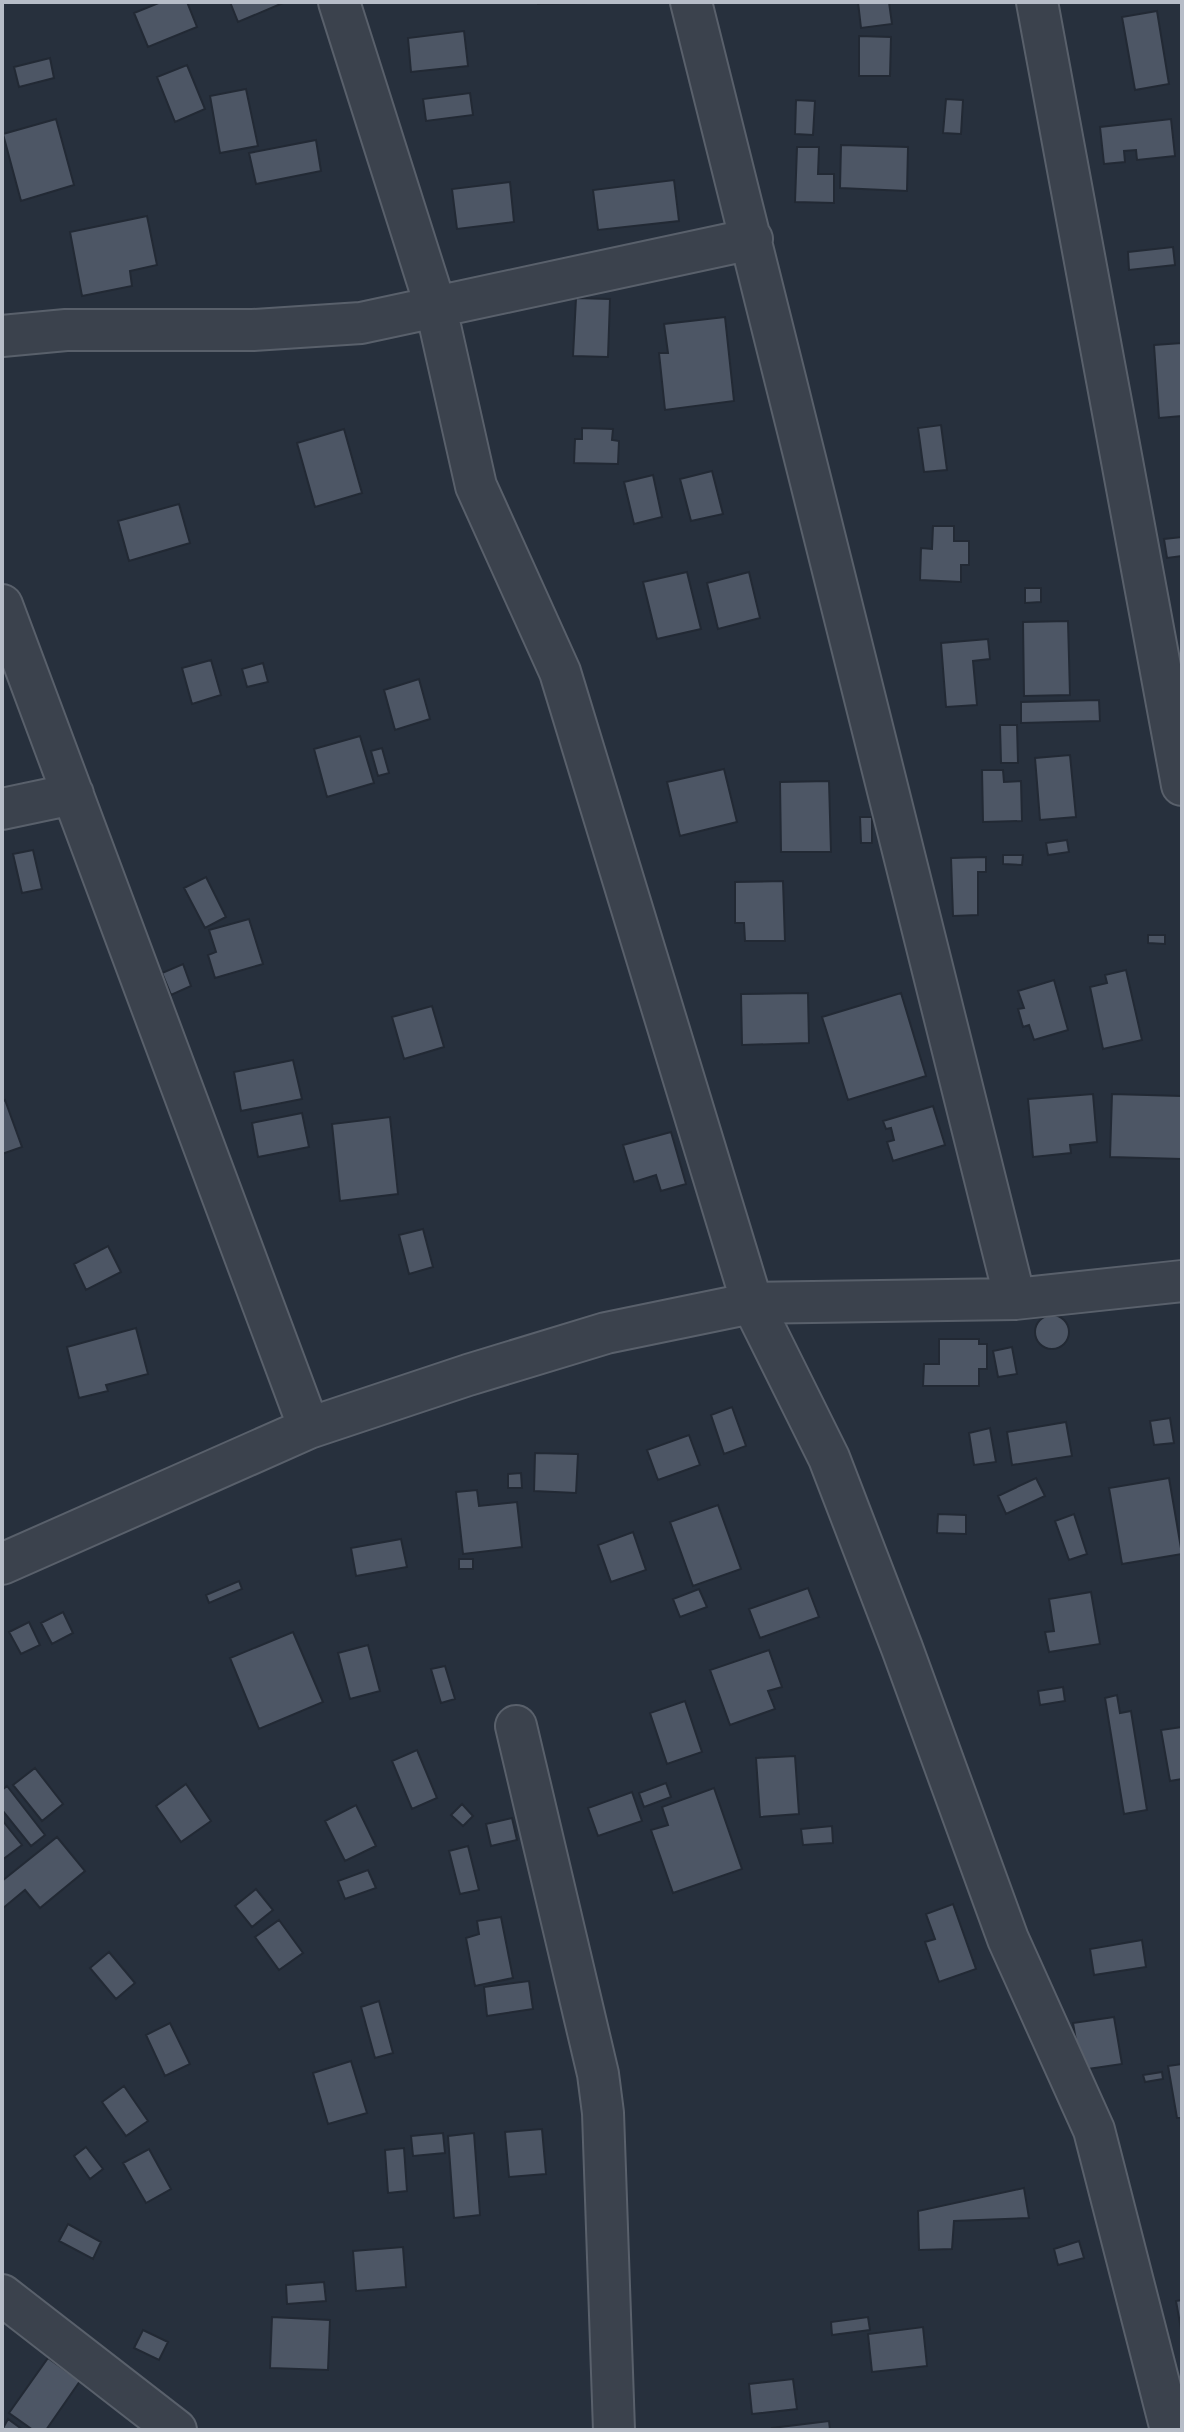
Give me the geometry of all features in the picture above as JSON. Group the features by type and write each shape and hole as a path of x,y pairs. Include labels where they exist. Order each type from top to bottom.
{"street":[{"path":"339,2 436,308 476,486 560,672 752,1303 829,1458 1008,1939 1094,2130 1171,2430"},
{"path":"691,2 1015,1299"},
{"path":"1037,2 1182,785"},
{"path":"2,336 66,330 253,330 361,323 752,239"},
{"path":"2,605 309,1428"},
{"path":"2,809 73,794"},
{"path":"2,1564 309,1428 606,1333 752,1303 1015,1299 1182,1281"},
{"path":"516,1726 598,2074 603,2113 614,2430"},
{"path":"2,2295 176,2430"}],"building":[{"path":"161,2 187,2 197,27 148,47 134,13"},
{"path":"230,2 283,2 283,3 238,22"},
{"path":"587,2 587,3 538,4"},
{"path":"858,2 889,2 892,24 861,28"},
{"path":"1157,11 1169,84 1135,90 1122,17"},
{"path":"464,31 468,66 411,72 408,38"},
{"path":"859,36 891,37 890,76 859,76"},
{"path":"50,58 54,78 19,87 14,67"},
{"path":"187,65 205,109 175,122 157,77"},
{"path":"246,89 258,146 220,153 210,96"},
{"path":"470,93 473,115 426,121 423,99"},
{"path":"946,99 963,100 961,134 943,133"},
{"path":"796,100 815,101 813,135 795,134"},
{"path":"56,119 74,185 21,201 3,134"},
{"path":"1171,119 1175,156 1137,160 1136,150 1124,151 1125,162 1104,164 1100,127"},
{"path":"316,140 321,171 256,184 249,153"},
{"path":"841,145 908,147 907,191 840,188"},
{"path":"797,147 819,147 818,174 834,174 834,203 795,202"},
{"path":"674,180 679,221 598,230 593,190"},
{"path":"510,182 514,222 457,229 452,189"},
{"path":"147,216 157,265 130,271 132,286 82,296 70,232"},
{"path":"1173,247 1175,265 1129,270 1128,252"},
{"path":"576,298 610,299 608,357 573,356"},
{"path":"725,317 734,401 665,410 659,353 668,353 664,324"},
{"path":"1182,343 1182,416 1159,418 1154,345"},
{"path":"941,425 947,470 924,472 918,428"},
{"path":"582,428 613,429 612,440 619,441 618,464 574,463 575,439 582,439"},
{"path":"344,429 362,493 315,507 297,443"},
{"path":"712,471 723,514 691,521 680,479"},
{"path":"653,475 662,517 634,524 624,482"},
{"path":"179,504 190,543 129,561 118,521"},
{"path":"933,526 954,526 954,541 969,541 969,565 961,565 961,582 920,580 921,548 932,549"},
{"path":"1182,537 1182,556 1167,558 1164,539"},
{"path":"687,572 701,629 657,639 643,582"},
{"path":"749,572 760,618 718,629 707,583"},
{"path":"1025,588 1041,588 1041,602 1025,603"},
{"path":"1068,621 1070,695 1024,696 1023,622"},
{"path":"988,639 990,659 973,661 977,705 946,707 941,643"},
{"path":"211,660 221,695 192,704 182,668"},
{"path":"263,663 268,682 247,687 242,669"},
{"path":"419,679 430,719 395,730 384,690"},
{"path":"1099,700 1100,721 1021,723 1021,702"},
{"path":"1000,725 1017,725 1018,763 1001,763"},
{"path":"360,736 374,783 327,797 314,749"},
{"path":"382,748 389,773 378,776 371,751"},
{"path":"1070,755 1076,817 1040,820 1035,758"},
{"path":"724,769 737,822 680,836 667,782"},
{"path":"982,770 1003,770 1004,782 1021,781 1022,821 983,822"},
{"path":"829,781 831,852 781,852 780,782"},
{"path":"860,817 872,817 872,843 861,843"},
{"path":"1067,840 1069,852 1048,855 1046,843"},
{"path":"33,850 42,889 22,893 13,854"},
{"path":"1003,855 1023,855 1022,865 1003,864"},
{"path":"986,857 986,872 978,872 978,915 953,916 951,858"},
{"path":"206,877 226,917 205,928 184,888"},
{"path":"783,881 785,941 745,941 744,923 735,923 735,882"},
{"path":"249,919 263,964 215,978 208,955 216,952 209,930"},
{"path":"1148,935 1165,935 1165,944 1148,943"},
{"path":"183,964 191,986 171,995 162,973"},
{"path":"1126,970 1142,1040 1103,1049 1090,987 1107,983 1105,975"},
{"path":"1054,980 1068,1030 1034,1040 1029,1025 1023,1027 1018,1009 1024,1008 1018,991"},
{"path":"808,993 809,1043 742,1045 741,994"},
{"path":"901,993 926,1076 848,1100 822,1017"},
{"path":"432,1006 444,1047 404,1059 392,1017"},
{"path":"293,1060 302,1099 241,1111 234,1072"},
{"path":"1093,1094 1097,1142 1070,1145 1071,1153 1033,1157 1028,1099"},
{"path":"1112,1094 1182,1096 1182,1159 1110,1157"},
{"path":"5,1100 22,1147 2,1154 2,1102"},
{"path":"933,1106 945,1145 893,1161 887,1142 894,1140 891,1128 886,1129 883,1121"},
{"path":"302,1113 309,1147 258,1157 252,1123"},
{"path":"390,1117 398,1194 340,1201 332,1124"},
{"path":"671,1132 686,1184 661,1191 656,1175 634,1182 623,1145"},
{"path":"423,1229 433,1267 409,1274 399,1235"},
{"path":"108,1246 121,1272 86,1290 74,1264"},
{"path":"1052,1315 1064,1320 1069,1332 1064,1344 1052,1349 1040,1344 1035,1332 1040,1320"},
{"path":"136,1328 148,1374 106,1385 108,1391 79,1398 67,1347"},
{"path":"939,1339 979,1339 979,1344 987,1344 987,1369 979,1369 979,1386 923,1386 924,1364 939,1364"},
{"path":"1012,1347 1017,1374 998,1377 993,1351"},
{"path":"732,1407 746,1446 724,1454 711,1415"},
{"path":"1170,1418 1174,1443 1154,1445 1150,1421"},
{"path":"1066,1422 1072,1456 1012,1465 1007,1432"},
{"path":"990,1428 996,1462 974,1465 969,1433"},
{"path":"689,1435 700,1465 658,1480 647,1450"},
{"path":"535,1453 578,1454 576,1493 534,1491"},
{"path":"521,1473 522,1488 508,1488 508,1474"},
{"path":"1036,1478 1045,1496 1006,1514 998,1496"},
{"path":"1169,1478 1182,1554 1122,1564 1109,1488"},
{"path":"477,1490 479,1506 517,1502 522,1547 463,1554 456,1492"},
{"path":"718,1505 741,1569 693,1586 670,1522"},
{"path":"938,1514 966,1515 966,1534 937,1533"},
{"path":"1074,1514 1087,1554 1069,1560 1055,1521"},
{"path":"633,1532 646,1570 611,1582 598,1545"},
{"path":"401,1539 407,1567 356,1576 351,1548"},
{"path":"459,1559 473,1559 473,1569 459,1569"},
{"path":"239,1581 242,1589 209,1603 206,1595"},
{"path":"808,1588 819,1617 760,1638 749,1609"},
{"path":"699,1589 707,1607 680,1617 673,1599"},
{"path":"1091,1592 1100,1644 1049,1652 1045,1632 1054,1631 1049,1599"},
{"path":"63,1612 73,1633 52,1644 41,1623"},
{"path":"29,1622 40,1645 21,1654 9,1632"},
{"path":"293,1632 323,1702 259,1729 230,1658"},
{"path":"368,1645 380,1691 350,1699 338,1653"},
{"path":"769,1650 782,1687 768,1691 775,1709 730,1725 710,1670"},
{"path":"445,1666 455,1699 441,1703 431,1669"},
{"path":"1063,1687 1065,1701 1040,1705 1038,1691"},
{"path":"1117,1695 1120,1713 1131,1711 1147,1810 1124,1814 1105,1698"},
{"path":"685,1701 702,1752 667,1764 650,1713"},
{"path":"1182,1727 1182,1779 1170,1781 1161,1730"},
{"path":"417,1750 437,1798 412,1809 392,1761"},
{"path":"795,1756 799,1814 760,1817 756,1758"},
{"path":"35,1768 63,1804 42,1821 13,1785"},
{"path":"666,1783 671,1797 644,1807 639,1793"},
{"path":"186,1784 211,1821 181,1842 156,1806"},
{"path":"7,1786 45,1835 31,1846 2,1810 2,1790"},
{"path":"714,1788 742,1869 673,1893 651,1830 668,1825 662,1807"},
{"path":"632,1792 642,1821 598,1836 588,1808"},
{"path":"462,1804 473,1816 463,1826 451,1815"},
{"path":"356,1805 376,1846 345,1861 325,1821"},
{"path":"512,1818 517,1840 491,1846 486,1824"},
{"path":"2,1820 22,1845 2,1860"},
{"path":"832,1826 833,1843 803,1845 801,1829"},
{"path":"57,1837 85,1871 40,1908 25,1890 2,1909 2,1881"},
{"path":"468,1846 479,1890 460,1894 449,1851"},
{"path":"368,1870 376,1888 345,1899 338,1881"},
{"path":"256,1889 273,1910 252,1927 235,1906"},
{"path":"953,1904 976,1969 939,1982 925,1942 935,1939 926,1914"},
{"path":"501,1917 513,1978 475,1986 466,1938 479,1934 477,1921"},
{"path":"279,1920 303,1953 279,1970 255,1937"},
{"path":"1142,1940 1146,1967 1094,1975 1090,1949"},
{"path":"109,1952 135,1983 116,1999 90,1968"},
{"path":"529,1981 533,2009 487,2016 484,1987"},
{"path":"379,2001 393,2053 375,2058 361,2007"},
{"path":"1114,2017 1122,2064 1081,2070 1073,2023"},
{"path":"170,2023 190,2064 165,2076 146,2035"},
{"path":"351,2061 367,2113 328,2124 313,2073"},
{"path":"1182,2064 1182,2118 1177,2118 1168,2066"},
{"path":"1162,2072 1163,2079 1145,2082 1143,2075"},
{"path":"124,2086 148,2121 126,2136 102,2102"},
{"path":"542,2129 546,2174 509,2177 505,2132"},
{"path":"443,2133 445,2153 413,2156 411,2136"},
{"path":"474,2133 480,2215 454,2218 448,2136"},
{"path":"86,2147 103,2169 90,2179 74,2156"},
{"path":"404,2148 407,2191 388,2193 385,2150"},
{"path":"149,2149 171,2189 146,2203 123,2163"},
{"path":"1024,2188 1029,2218 954,2221 952,2249 919,2250 918,2211"},
{"path":"68,2224 101,2242 93,2259 59,2241"},
{"path":"1079,2241 1084,2258 1058,2265 1054,2249"},
{"path":"403,2247 406,2287 356,2291 353,2251"},
{"path":"324,2282 326,2301 287,2304 286,2285"},
{"path":"1182,2300 1182,2328 1181,2329 1176,2301"},
{"path":"272,2317 330,2320 328,2370 270,2368"},
{"path":"868,2317 870,2330 832,2335 831,2322"},
{"path":"923,2327 927,2366 872,2372 868,2334"},
{"path":"143,2330 168,2342 159,2360 134,2348"},
{"path":"48,2358 80,2381 46,2430 33,2430 9,2413"},
{"path":"793,2379 797,2409 752,2414 749,2384"},
{"path":"8,2419 23,2430 2,2430"},
{"path":"829,2421 830,2430 772,2430 772,2428"}]}
